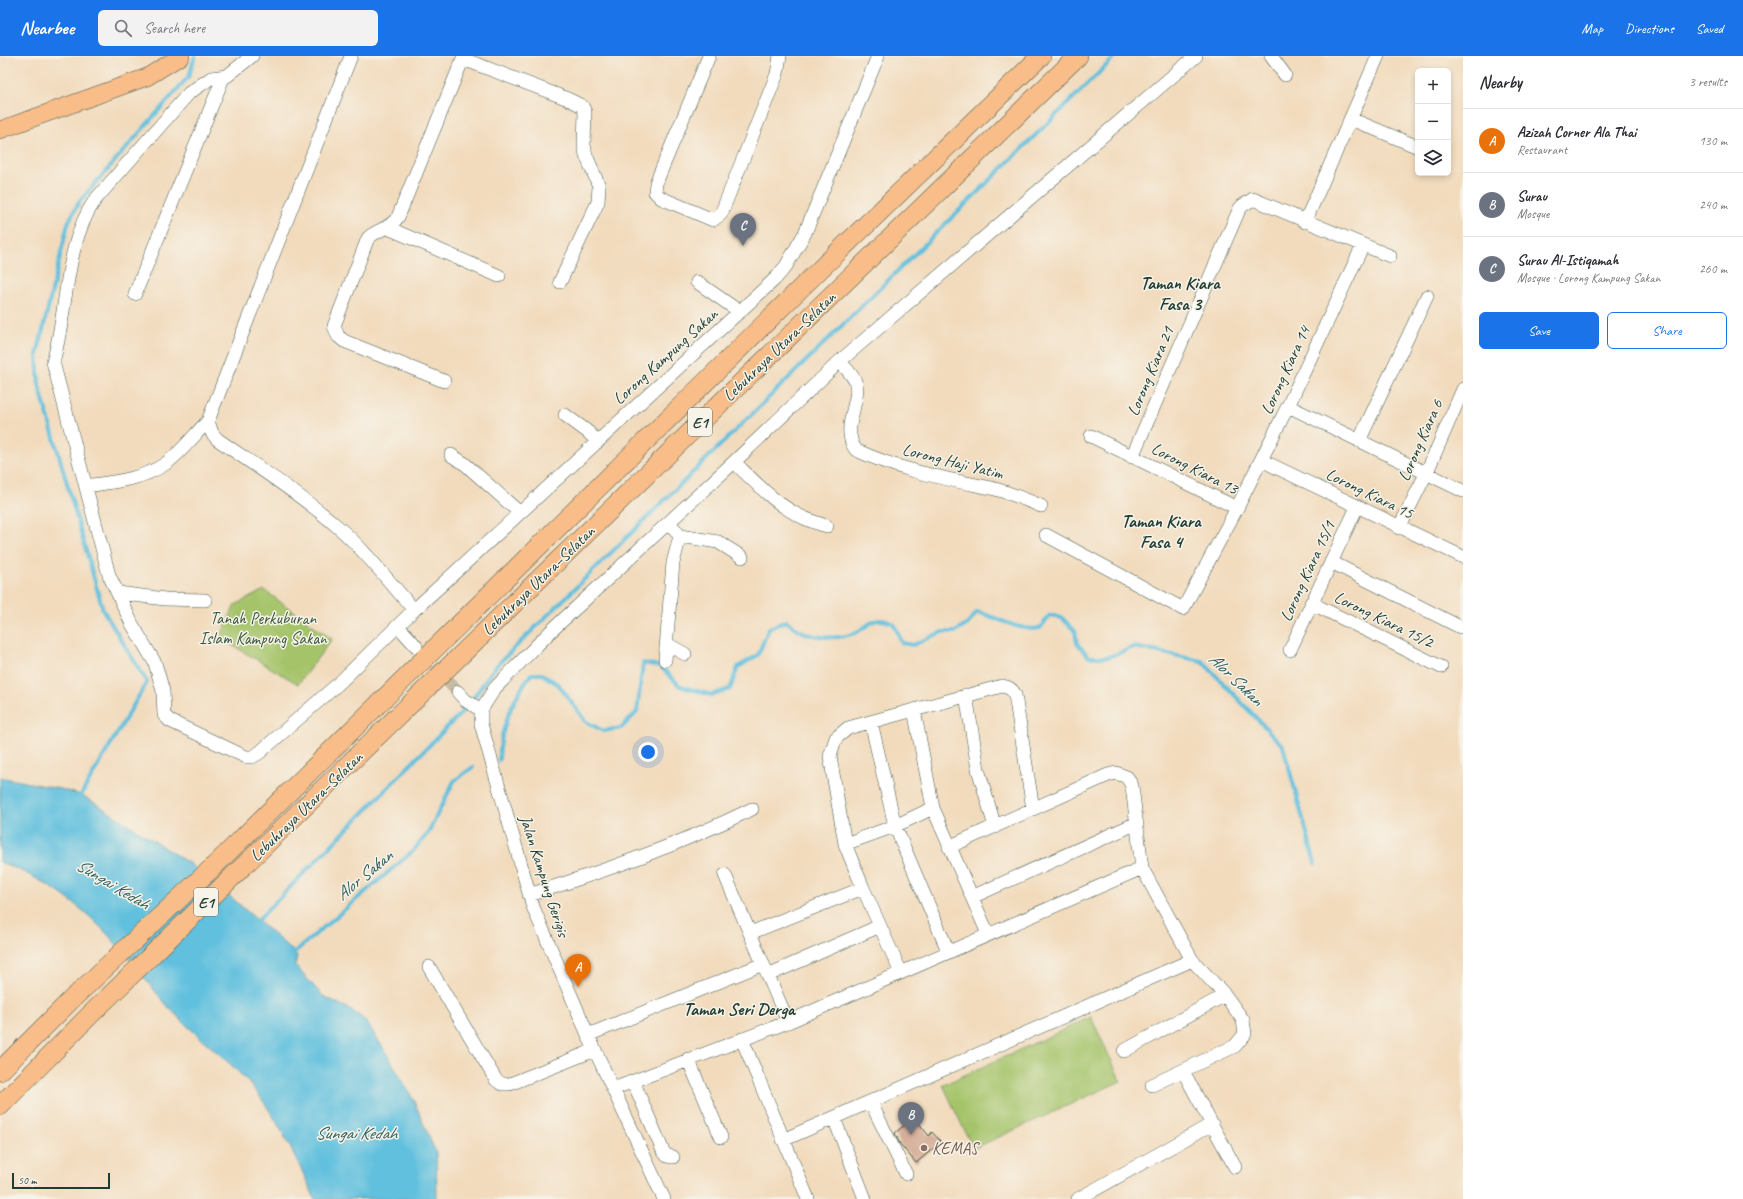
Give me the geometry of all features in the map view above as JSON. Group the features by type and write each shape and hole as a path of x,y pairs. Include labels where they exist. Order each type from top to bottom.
{"highway":[{"name":"Lebuhraya Utara–Selatan","path":"0,1071 72,999 214,866 303,777 1041,56"},
{"name":"Lebuhraya Utara–Selatan","path":"0,1106 90,1015 1078,56"}],"main road":[{"path":"0,130 148,77 181,56"}],"street":[{"path":"135,294 223,78 252,56"},
{"path":"86,486 131,479 165,464 208,421 350,56"},
{"path":"709,56 656,183 655,192 661,198 713,220 721,214 777,74 781,57"},
{"name":"Lorong Kampung Sakan","path":"118,593 132,624 155,663 163,691 164,715 170,721 246,757 252,757 259,753 338,684 414,610 775,279 795,252 827,181 878,56"},
{"path":"458,692 465,700 481,710 495,688 546,637 840,361 1196,56"},
{"path":"1272,56 1285,75"},
{"path":"1378,56 1305,222 1390,256"},
{"path":"444,381 344,341 334,331 336,318 364,245 373,233 388,228 398,217 463,58 568,99 582,106 585,112 584,145 600,192 598,202 560,282"},
{"path":"205,600 165,599 118,593 109,575 53,362 59,343 76,237 86,213 95,200 189,93 210,78 223,78"},
{"path":"1351,119 1415,146"},
{"name":"Lorong Kiara 21","path":"1132,457 1239,210 1242,206 1253,199 1305,222"},
{"path":"388,228 499,276"},
{"name":"Lorong Kiara 14","path":"1237,508 1288,406 1362,245"},
{"path":"697,282 740,312"},
{"path":"1359,441 1427,296"},
{"name":"Lorong Haji Yatim","path":"840,361 855,381 856,391 849,434 852,444 856,450 917,473 996,490 1041,506"},
{"name":"Lorong Kiara 6","path":"1399,528 1426,474 1463,389"},
{"path":"1288,406 1463,491"},
{"path":"566,416 588,432 598,442"},
{"path":"208,421 212,433 217,439 313,507 339,528 361,549 414,610"},
{"name":"Lorong Kiara 13","path":"1046,535 1183,609 1237,508 1091,436"},
{"path":"451,455 464,464 520,513"},
{"name":"Lorong Kiara 15","path":"1261,460 1399,528 1463,557"},
{"path":"734,462 767,493 787,508 803,518 827,526"},
{"name":"Lorong Kiara 15/1","path":"1290,650 1357,507"},
{"path":"669,522 680,536 718,542 742,557"},
{"path":"665,660 673,563 680,536"},
{"path":"1330,562 1460,626"},
{"name":"Lorong Kiara 15/2","path":"1311,603 1441,667"},
{"path":"398,626 416,646"},
{"path":"667,644 685,654"},
{"path":"901,973 845,844 830,756 836,738 848,728 1002,686 1012,690 1015,695 1034,809"},
{"path":"966,695 978,769 996,827"},
{"name":"Jalan Kampung Gerigis","path":"481,710 480,724 529,895 548,946 664,1199"},
{"path":"914,710 933,808 988,934"},
{"path":"871,722 895,826 948,951"},
{"path":"949,847 1108,775 1116,773 1127,778 1132,786 1142,868 1192,960 1225,995 1242,1020 1245,1034 1235,1046 1152,1084"},
{"path":"845,844 895,826 933,808"},
{"path":"529,895 627,863 704,833 752,809"},
{"path":"972,897 1137,823"},
{"path":"613,1089 688,1059 788,1022 948,951 1142,868"},
{"path":"725,876 788,1022"},
{"path":"750,933 863,888"},
{"path":"588,1035 880,926"},
{"path":"783,1140 871,1103 1192,960"},
{"path":"430,967 496,1080 502,1084 510,1084 595,1050"},
{"path":"1124,1051 1225,995"},
{"path":"742,1039 808,1199"},
{"path":"688,1059 721,1137"},
{"path":"1183,1071 1235,1167"},
{"path":"633,1081 663,1151 667,1156 673,1157"},
{"path":"871,1103 906,1174"},
{"path":"834,1118 865,1199"},
{"path":"1078,1199 1212,1124"}],"green space":[{"name":"Tanah Perkuburan Islam Kampung Sakan","path":"264,590 332,639 298,684 220,638 235,605"},
{"path":"1091,1017 1121,1081 973,1149 943,1085"}],"water":[{"name":"Sungai Kedah","path":"0,777 60,789 81,795 95,803 190,864 294,952 297,956 295,966 323,996 360,1016 369,1026 387,1054 414,1101 436,1153 437,1199 315,1199 285,1137 267,1107 247,1081 178,1017 118,946 85,913 72,902 45,884 16,868 0,862"}],"building":[{"path":"914,1117 929,1136 932,1132 941,1142 916,1163 900,1144 895,1133"}],"waterway":[{"path":"81,795 147,682 103,610 39,385 37,355 68,223 79,202 189,76 195,56"},
{"path":"473,698 496,666 1116,56"},
{"name":"Alor Sakan","path":"499,760 502,737 508,715 518,694 531,674 542,674 559,685 585,721 603,731 621,728 637,712 643,663 660,666 680,686 711,695 730,689 738,667 758,655 769,628 786,621 802,632 810,635 828,637 847,636 876,621 887,621 894,624 902,643 913,645 942,632 955,632 968,624 977,612 1016,626 1032,629 1040,628 1050,615 1062,618 1075,631 1077,643 1089,657 1109,657 1134,647 1202,661 1283,746 1315,863"},
{"path":"254,924 464,710"},
{"name":"Alor Sakan","path":"290,956 412,852 428,833 454,781 473,767"}],"tunnel":[{"path":"421,652 458,692"}],"place":[{"name":"Surau Al-Istiqamah","path":"743,246"},
{"name":"Azizah Corner Ala Thai","path":"578,987"},
{"name":"Surau","path":"911,1135"},
{"name":"KEMAS","path":"924,1148"}],"district":[{"name":"Taman Kiara Fasa 3","path":"1180,293"},
{"name":"Taman Kiara Fasa 4","path":"1161,531"},
{"name":"Taman Seri Derga","path":"739,1009"}]}
